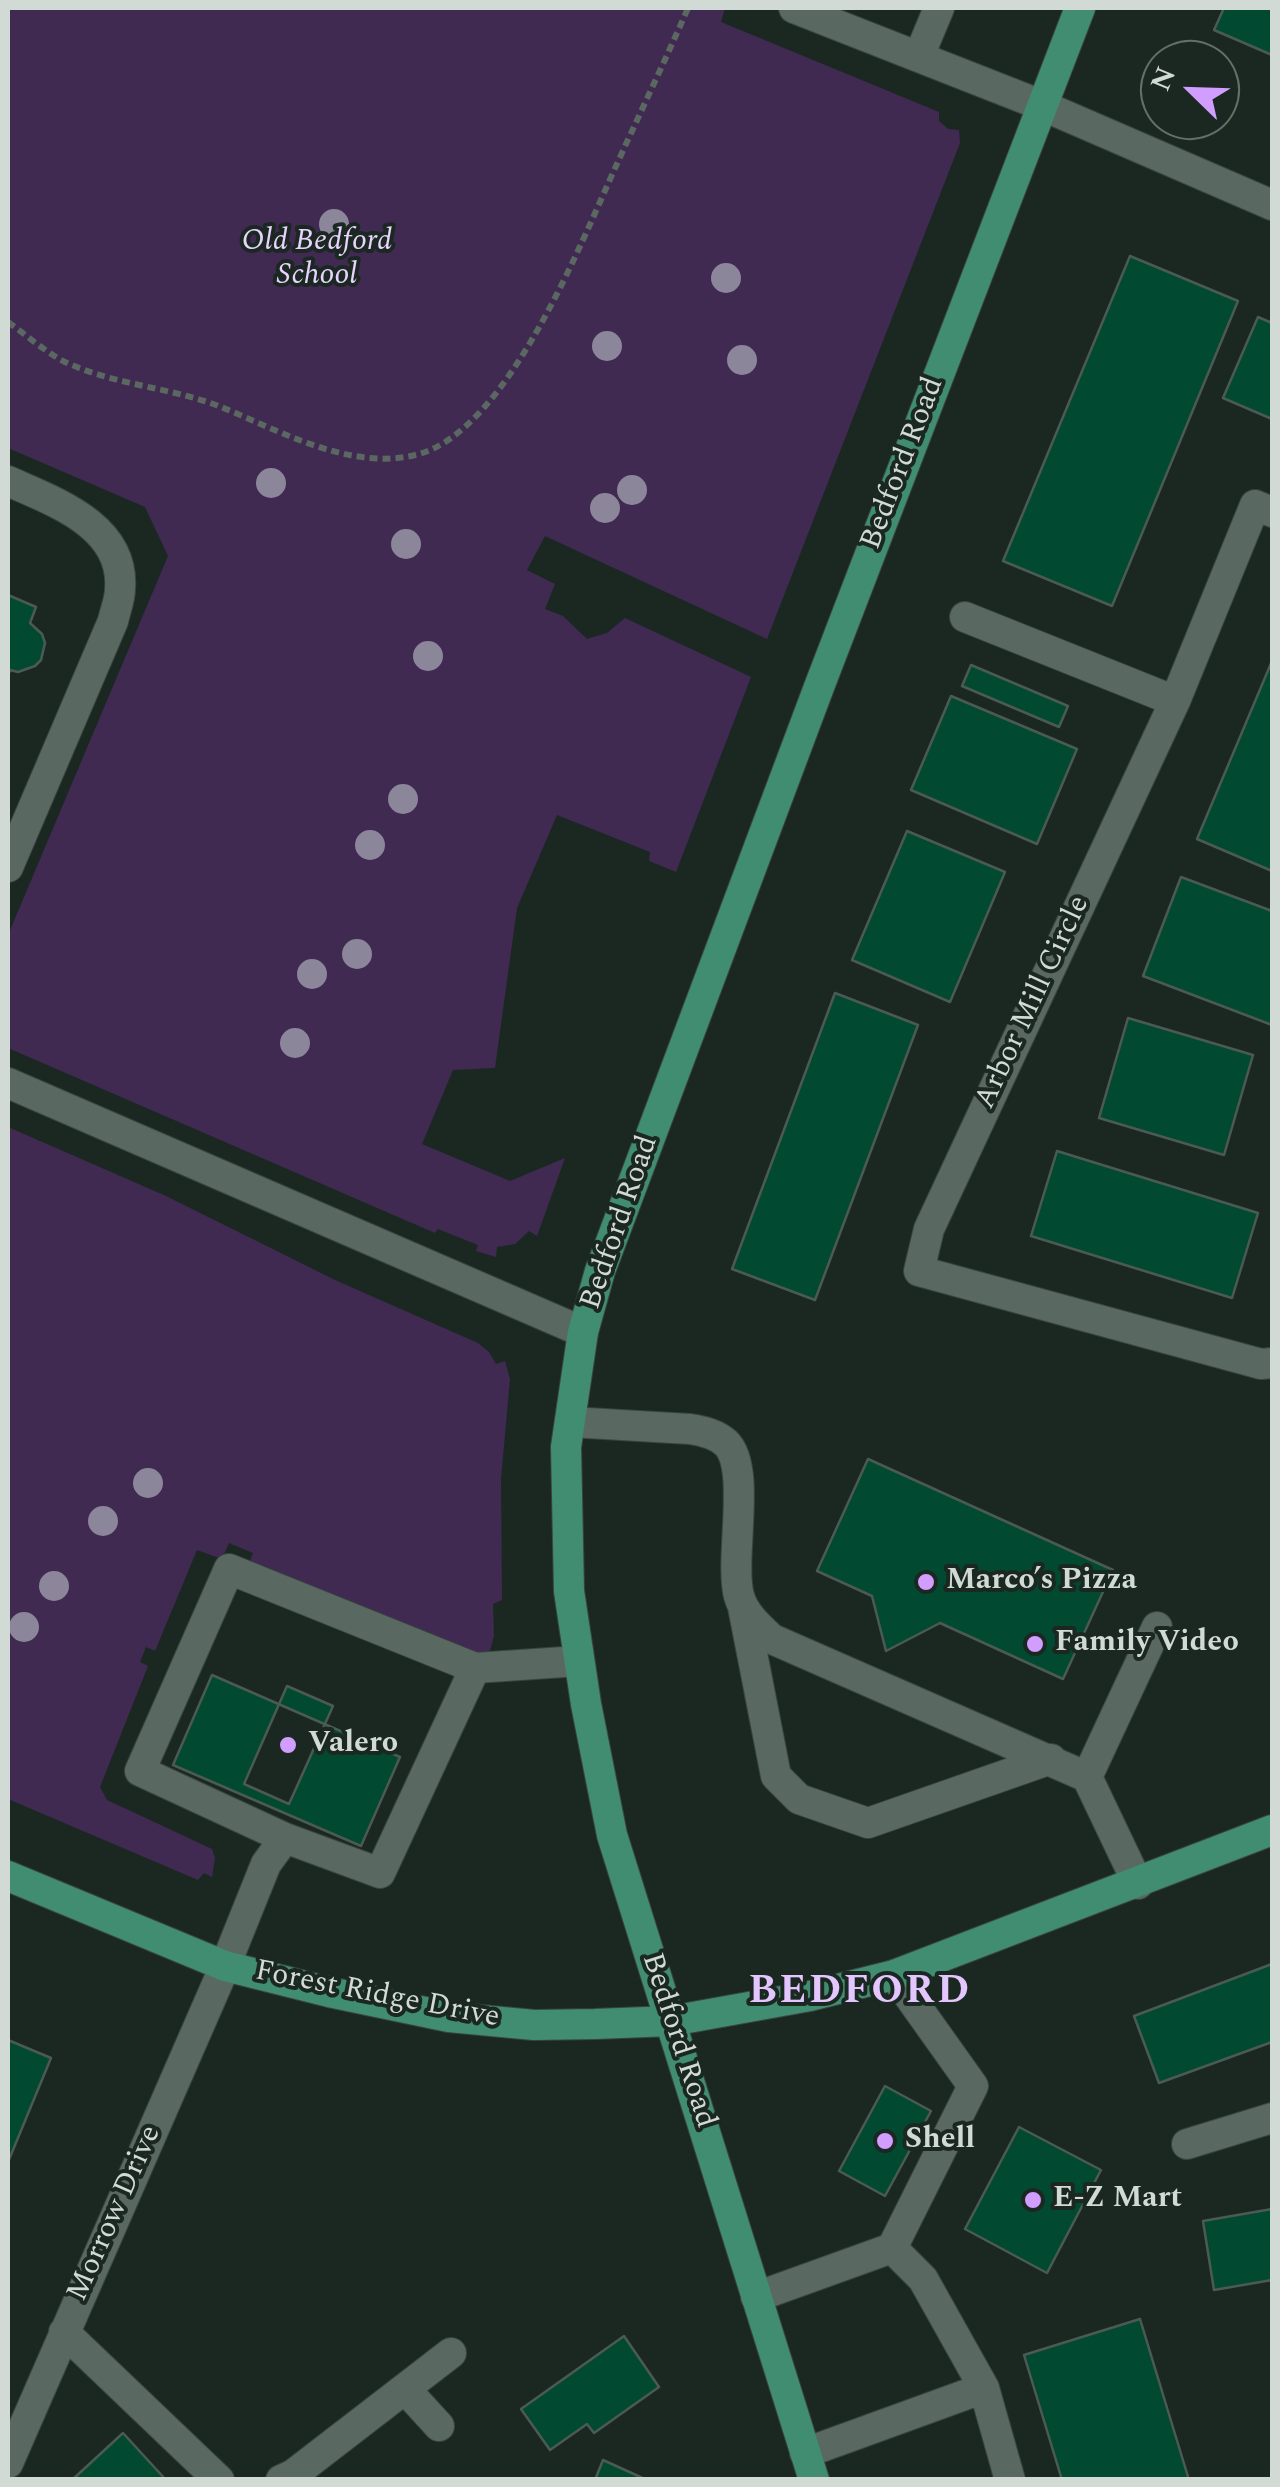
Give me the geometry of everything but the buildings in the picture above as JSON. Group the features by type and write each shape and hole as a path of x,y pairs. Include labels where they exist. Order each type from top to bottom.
{"main road":[{"name":"Bedford Road","path":"809,2466 612,1835 569,1591 566,1447 583,1332 614,1234 1080,8"},
{"name":"Forest Ridge Drive","path":"8,1876 226,1966 449,2017 534,2025 671,2021 810,1996 894,1975 1272,1830"}],"street":[{"path":"794,8 1041,106 1272,205"},
{"path":"918,56 939,8"},
{"path":"8,481 86,519 114,552 121,588 113,621 8,867"},
{"name":"Arbor Mill Circle","path":"1272,512 1255,505 1175,701 929,1229 918,1271 1261,1364 1272,1363"},
{"path":"965,617 1175,701"},
{"path":"8,1083 583,1332"},
{"path":"570,1422 690,1429 708,1432 728,1445 738,1469 736,1548 742,1602 776,1776 800,1799 868,1823 1051,1759"},
{"path":"476,1668 380,1873 285,1838 140,1771 228,1569 476,1668 579,1661"},
{"path":"742,1602 751,1619 772,1638 1088,1777 1138,1884"},
{"path":"1088,1777 1157,1627"},
{"name":"Morrow Drive","path":"8,2462 226,1966 266,1864 285,1838"},
{"path":"756,2297 892,2248 974,2086 894,1975"},
{"path":"1187,2144 1272,2118"},
{"path":"892,2248 923,2279 984,2388 1010,2480"},
{"path":"64,2332 219,2480"},
{"path":"281,2480 451,2354"},
{"path":"809,2466 984,2388"},
{"path":"406,2390 438,2426"}],"path":[{"path":"8,322 39,346 86,370 188,395 314,444 369,456 418,455 434,448 468,423 522,355 566,274 688,8"}],"green space":[{"name":"Old Bedford School","path":"8,8 725,8 721,22 939,112 939,121 948,129 959,130 960,143 767,639 545,536 527,570 555,584 545,609 563,616 587,639 607,633 625,618 751,677 676,872 649,861 650,852 557,815 517,908 495,1068 453,1070 422,1144 510,1181 565,1158 537,1236 529,1231 515,1244 497,1247 496,1257 476,1251 478,1245 438,1229 435,1233 8,1048 8,935 168,556 145,507 8,448"},
{"path":"8,1127 166,1196 335,1280 478,1343 496,1364 505,1361 510,1379 501,1479 502,1600 493,1604 494,1636 488,1658 247,1569 253,1553 229,1543 222,1559 197,1550 155,1651 146,1647 140,1662 148,1666 100,1787 107,1800 212,1849 212,1877 204,1873 198,1880 8,1799"}],"place":[{"name":"Marco’s Pizza","path":"926,1582"},
{"name":"Family Video","path":"1035,1644"},
{"name":"Valero","path":"288,1745"},
{"name":"Shell","path":"885,2141"},
{"name":"E-Z Mart","path":"1033,2200"}],"district":[{"name":"BEDFORD","path":"860,1994"}]}
